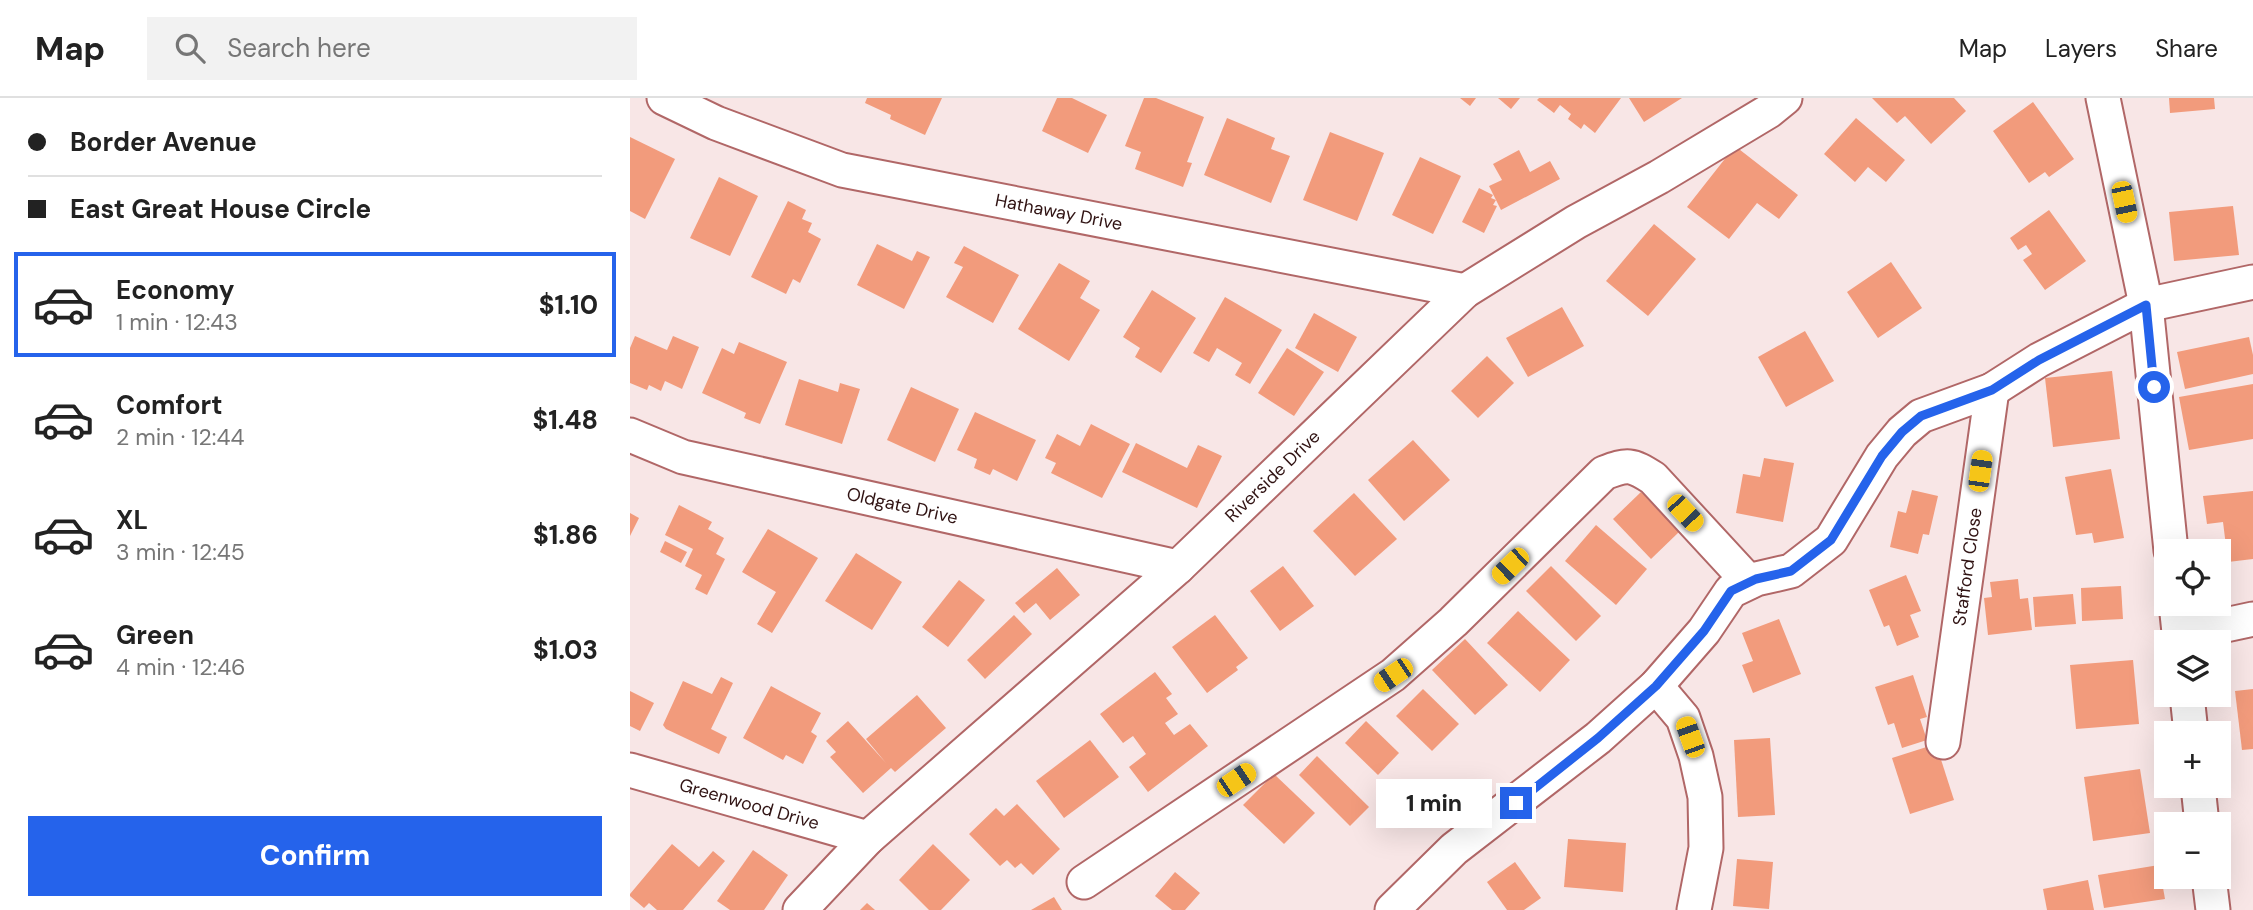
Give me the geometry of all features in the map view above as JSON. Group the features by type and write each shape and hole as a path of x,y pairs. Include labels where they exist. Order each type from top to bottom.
{"street":[{"name":"Hathaway Drive","path":"664,98 716,123 842,170 1465,291"},
{"name":"Riverside Drive","path":"800,910 868,838 1178,567 1465,291 1576,222 1670,171 1769,111 1785,98"},
{"path":"2103,98 2146,305 2170,539"},
{"path":"1392,910 1454,849 1598,738 1656,686 1704,631 1731,591 1749,582 1791,571 1831,540 1882,456 1902,432 1921,416 1992,390 2039,360 2146,305 2253,282"},
{"name":"Stafford Close","path":"1943,742 1992,390"},
{"name":"Oldgate Drive","path":"630,435 683,457 1178,567"},
{"path":"1083,882 1393,675 1453,622 1604,473 1624,465 1635,466 1653,478 1749,582"},
{"path":"2179,627 2253,618"},
{"path":"1656,686 1683,718 1696,756 1705,797 1706,848 1694,910"},
{"name":"Greenwood Drive","path":"630,770 868,838"},
{"path":"2210,889 2213,910"}],"building":[{"path":"867,98 942,98 925,135 890,119 891,115 865,103"},
{"path":"1057,98 1072,98 1107,115 1088,153 1042,131"},
{"path":"1144,98 1156,98 1204,117 1187,162 1192,163 1183,187 1135,169 1141,152 1125,146"},
{"path":"1460,98 1476,98 1470,106"},
{"path":"1498,98 1520,98 1511,109"},
{"path":"1621,98 1595,133 1584,124 1581,129 1568,119 1571,114 1560,105 1554,113 1537,100"},
{"path":"1629,98 1682,98 1644,122"},
{"path":"1872,98 1954,98 1966,111 1931,144 1905,116 1897,123"},
{"path":"2169,98 2214,98 2215,109 2170,113"},
{"path":"2033,102 2074,159 2049,177 2045,172 2029,183 1993,131"},
{"path":"1227,118 1275,138 1271,149 1290,156 1271,203 1204,175"},
{"path":"1856,118 1905,160 1886,182 1868,167 1855,182 1824,154"},
{"path":"1330,132 1384,153 1357,221 1303,200"},
{"path":"630,137 675,159 645,219 630,211"},
{"path":"1735,146 1798,195 1779,219 1757,203 1729,239 1687,207"},
{"path":"1519,150 1530,172 1550,161 1560,179 1501,210 1489,186 1502,180 1493,164"},
{"path":"1420,157 1461,176 1433,234 1392,215"},
{"path":"719,177 758,196 730,256 690,238"},
{"path":"1479,188 1493,195 1491,198 1496,200 1493,205 1497,206 1484,233 1462,222"},
{"path":"788,201 806,210 802,219 812,223 808,232 821,239 800,283 793,279 786,294 751,277"},
{"path":"2233,206 2239,255 2174,261 2169,212"},
{"path":"2049,210 2086,261 2045,290 2023,260 2032,254 2026,245 2018,250 2010,238"},
{"path":"1654,224 1696,259 1648,316 1606,281"},
{"path":"877,244 912,261 917,251 930,257 904,309 857,285"},
{"path":"964,246 1019,275 993,323 946,297 963,267 954,263"},
{"path":"1891,262 1922,308 1878,338 1847,292"},
{"path":"1059,263 1090,281 1080,298 1100,310 1069,361 1018,329"},
{"path":"1152,290 1196,318 1161,373 1135,357 1140,348 1123,337"},
{"path":"1225,297 1282,330 1250,384 1235,375 1242,363 1217,348 1209,362 1193,353"},
{"path":"1562,307 1584,346 1528,377 1506,338"},
{"path":"1314,313 1357,337 1338,372 1295,348"},
{"path":"1805,331 1834,381 1786,407 1758,357"},
{"path":"635,336 667,350 673,336 699,347 682,389 665,381 661,391 649,385 647,390 630,383 630,348"},
{"path":"2249,337 2253,374 2185,389 2177,352"},
{"path":"739,342 787,362 760,424 744,418 746,413 702,393 722,348 734,354"},
{"path":"1287,348 1324,372 1294,416 1258,393"},
{"path":"1487,356 1514,383 1478,418 1451,391"},
{"path":"2112,371 2120,439 2053,447 2045,378"},
{"path":"799,379 838,392 840,383 860,389 842,444 785,425"},
{"path":"2253,384 2253,439 2189,450 2179,397"},
{"path":"911,387 959,409 935,462 887,440"},
{"path":"975,412 1036,440 1017,481 993,469 990,475 974,468 977,459 957,450"},
{"path":"1091,424 1130,444 1102,498 1051,473 1056,463 1045,458 1057,434 1080,446"},
{"path":"1413,440 1450,480 1404,521 1368,480"},
{"path":"1136,443 1187,468 1198,445 1222,456 1197,508 1122,472"},
{"path":"1764,458 1794,463 1783,522 1736,513 1743,474 1760,477"},
{"path":"2111,469 2124,538 2094,543 2092,533 2076,535 2065,477"},
{"path":"1912,490 1938,496 1929,535 1923,534 1918,554 1890,547 1898,511 1906,513"},
{"path":"2253,491 2253,559 2231,562 2231,539 2225,539 2223,522 2207,524 2203,496"},
{"path":"1641,492 1679,532 1651,559 1613,519"},
{"path":"1354,493 1397,539 1355,576 1313,531"},
{"path":"679,505 712,522 708,529 724,538 716,554 725,559 707,595 695,589 702,575 685,566 693,549 665,535"},
{"path":"630,513 639,518 630,536"},
{"path":"1596,525 1647,569 1616,605 1565,561"},
{"path":"768,529 818,558 772,633 757,624 776,592 742,572"},
{"path":"665,541 687,552 681,563 660,552"},
{"path":"856,553 902,582 872,630 825,601"},
{"path":"1283,566 1314,606 1280,631 1250,591"},
{"path":"1551,566 1601,616 1576,641 1526,591"},
{"path":"1057,568 1080,595 1050,620 1036,603 1024,613 1015,603"},
{"path":"1906,575 1921,611 1910,615 1919,637 1897,646 1889,625 1884,627 1869,590"},
{"path":"2018,579 2020,599 2028,598 2032,630 1988,635 1984,598 1992,597 1990,582"},
{"path":"959,580 985,600 948,647 922,627"},
{"path":"2121,586 2123,619 2082,621 2081,588"},
{"path":"2073,594 2076,624 2035,627 2033,597"},
{"path":"1518,611 1570,660 1540,692 1487,643"},
{"path":"1014,615 1032,634 985,679 967,660"},
{"path":"1215,615 1248,658 1236,667 1238,670 1207,693 1172,647"},
{"path":"1779,619 1801,674 1753,693 1742,665 1753,661 1742,633"},
{"path":"1465,639 1508,685 1475,715 1432,670"},
{"path":"2133,660 2139,724 2076,729 2070,665"},
{"path":"1155,672 1172,694 1166,698 1178,714 1165,723 1174,735 1190,724 1208,746 1148,792 1129,767 1146,754 1133,736 1123,743 1100,714"},
{"path":"1913,675 1927,717 1920,719 1927,740 1902,748 1894,723 1888,725 1875,687"},
{"path":"721,677 733,683 711,729 727,737 719,754 666,729 663,725 683,681 712,694"},
{"path":"771,686 821,713 811,732 817,736 803,764 786,755 783,760 743,738"},
{"path":"1423,689 1459,724 1432,751 1396,716"},
{"path":"2253,689 2253,749 2242,750 2235,691"},
{"path":"630,691 654,703 640,731 630,726"},
{"path":"917,695 946,728 895,772 891,768 863,793 830,757 836,752 826,741 848,721 886,763 866,739"},
{"path":"1366,721 1399,753 1378,775 1345,743"},
{"path":"1770,738 1775,815 1738,817 1734,740"},
{"path":"1090,740 1119,777 1064,818 1036,781"},
{"path":"1936,744 1954,800 1910,814 1892,758"},
{"path":"1317,756 1369,807 1350,826 1299,775"},
{"path":"2140,769 2150,833 2093,841 2084,777"},
{"path":"1274,774 1315,813 1284,844 1243,805"},
{"path":"1017,804 1060,849 1033,875 1021,863 1015,868 1007,860 1000,866 969,834 996,808 1004,816"},
{"path":"1568,839 1626,843 1623,892 1564,887"},
{"path":"672,844 699,867 713,851 725,861 683,910 657,910 649,903 644,908 630,894"},
{"path":"933,844 970,880 941,910 929,910 899,880"},
{"path":"753,850 788,875 764,910 730,910 717,901"},
{"path":"1737,859 1773,862 1769,909 1733,906"},
{"path":"1515,862 1541,898 1524,910 1507,910 1487,882"},
{"path":"2154,866 2154,889 2163,889 2165,899 2104,908 2098,875"},
{"path":"1175,872 1200,893 1185,910 1172,910 1155,896"},
{"path":"2088,880 2094,910 2047,910 2043,889"},
{"path":"1054,897 1062,910 1031,910"},
{"path":"867,903 875,910 860,910"}],"route":[{"path":"1516,803 1598,738 1656,686 1704,631 1731,591 1756,579 1791,571 1831,540 1882,456 1902,432 1921,416 1992,390 2039,360 2146,305 2154,387"}]}
